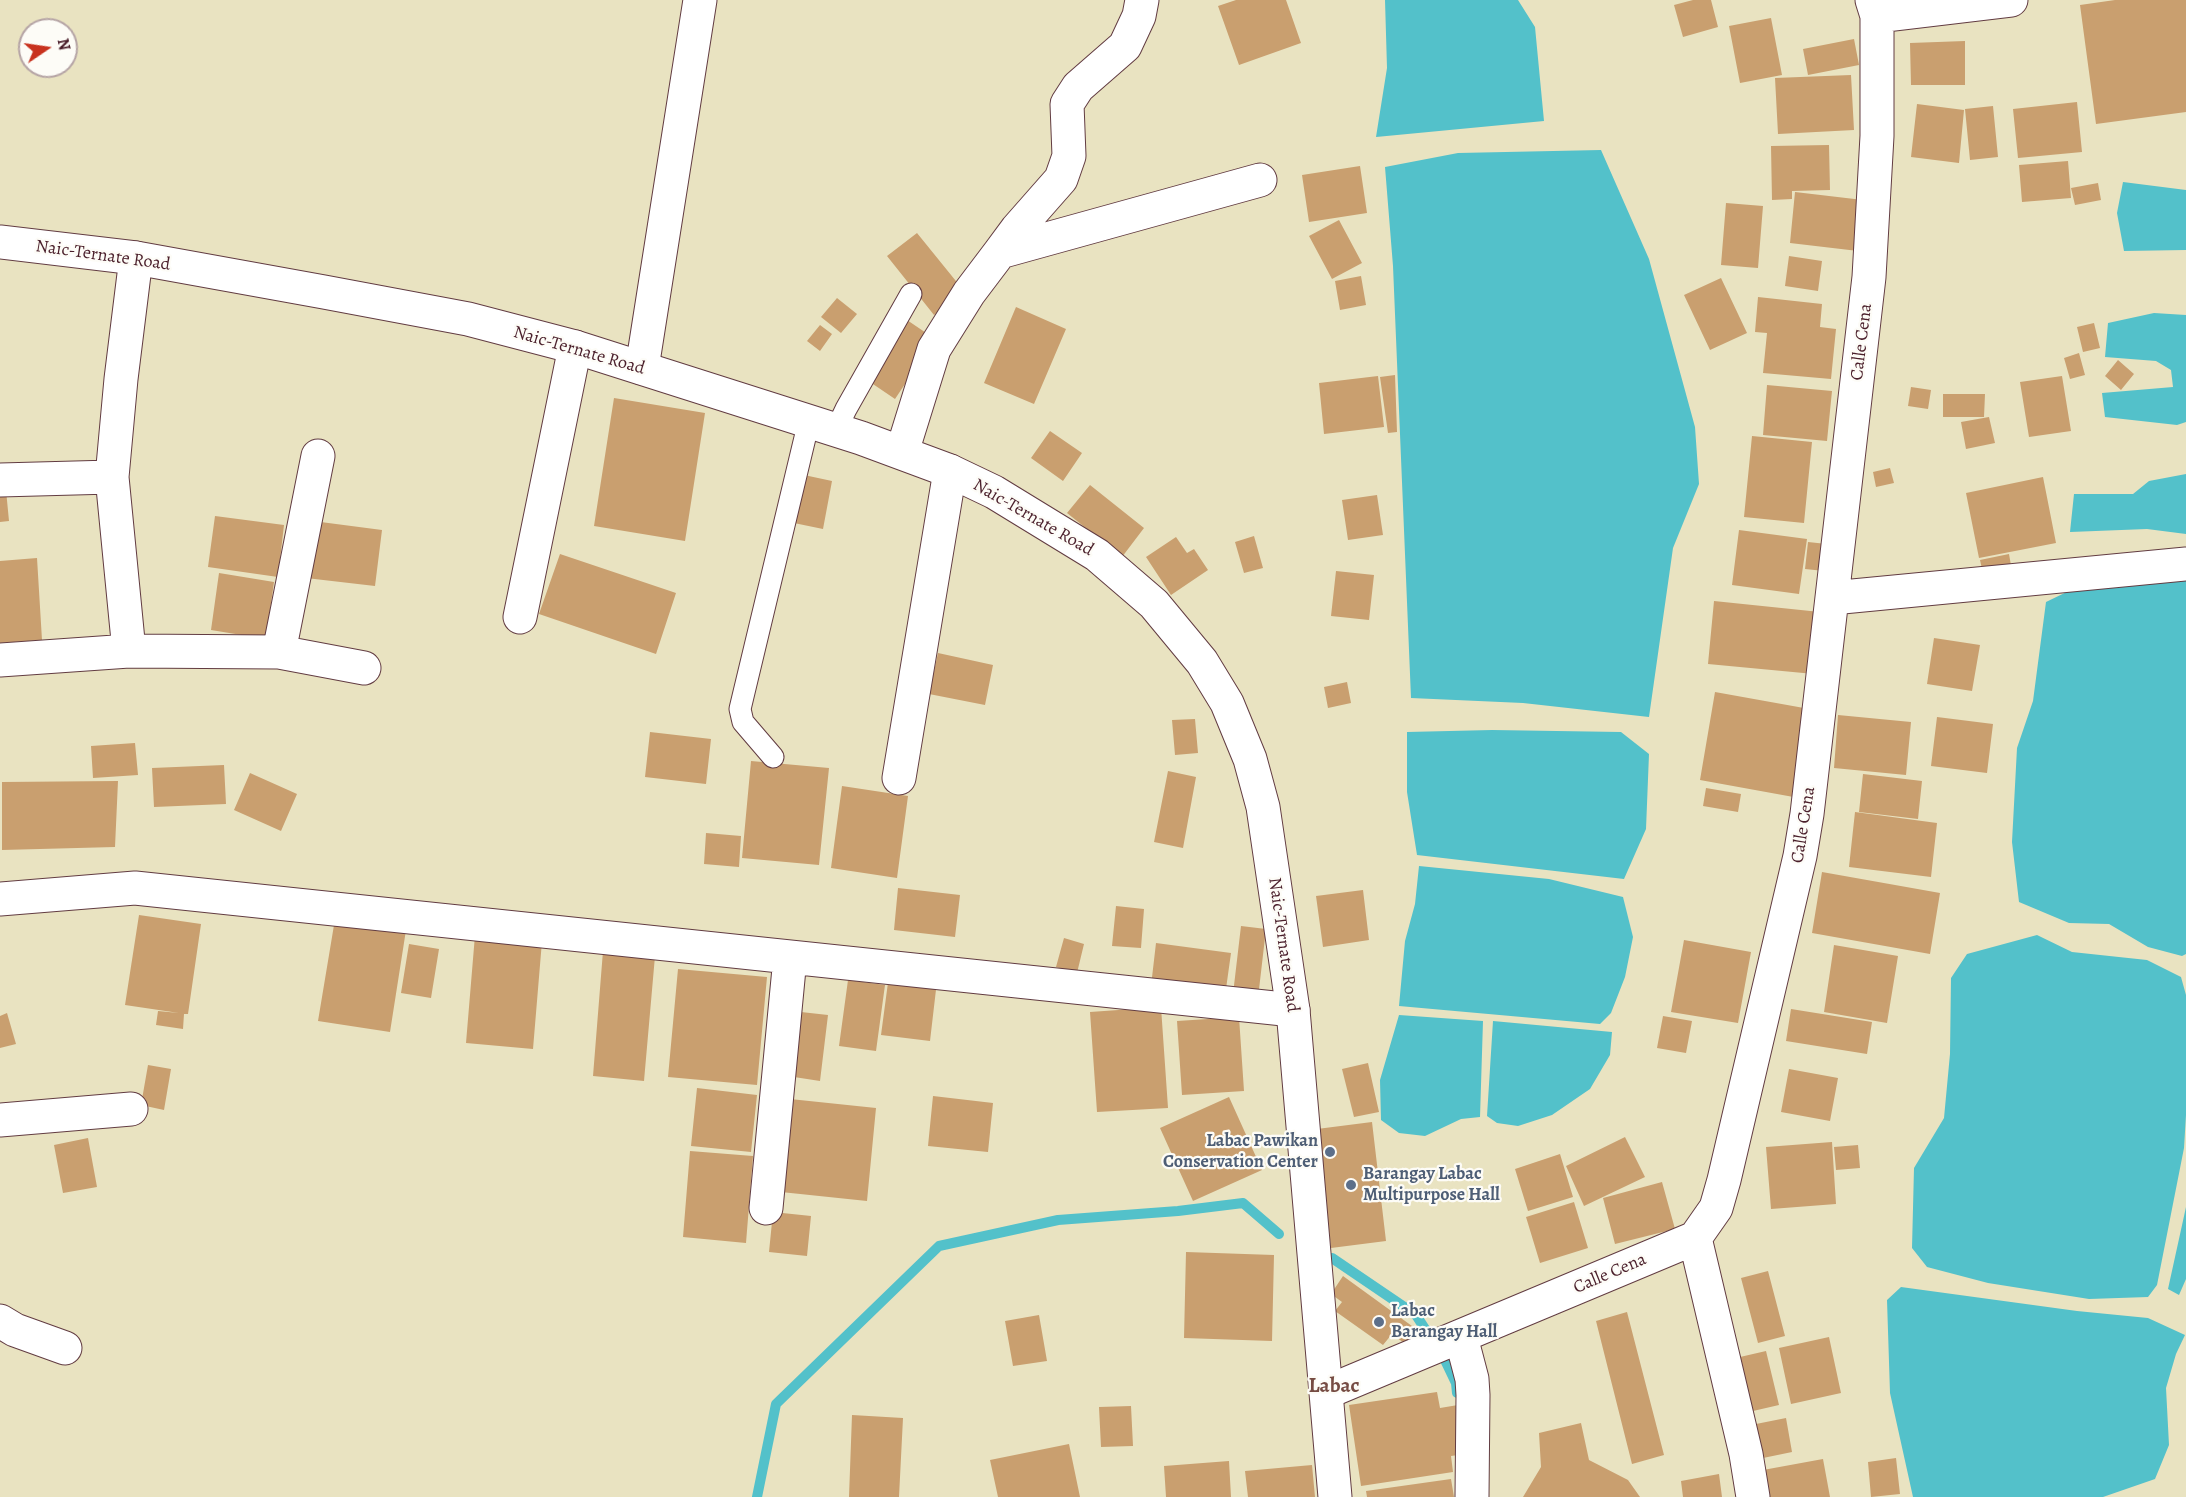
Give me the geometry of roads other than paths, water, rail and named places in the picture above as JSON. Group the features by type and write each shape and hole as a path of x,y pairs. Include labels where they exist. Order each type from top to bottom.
{"street":[{"path":"642,368 700,0"},
{"path":"902,452 934,349 969,293 1017,229 1061,179 1069,156 1067,104 1078,87 1125,46 1139,16 1142,0"},
{"path":"1874,8 2011,0"},
{"name":"Calle Cena","path":"1327,1392 1695,1238 1716,1208 1800,856 1807,814 1869,277 1877,136 1874,8"},
{"path":"1000,252 1260,180"},
{"name":"Naic-Ternate Road","path":"0,242 136,258 468,319 575,347 642,368 902,452 950,471 994,492 1097,555 1154,604 1202,662 1227,703 1250,759 1263,807 1293,1010 1335,1497"},
{"path":"129,651 112,477 136,258"},
{"path":"520,617 575,347"},
{"path":"279,652 318,456"},
{"path":"899,778 950,471"},
{"path":"0,480 112,477"},
{"path":"1832,598 2186,564"},
{"path":"0,660 129,651 279,652 364,668"},
{"path":"0,899 135,888 1293,1010"},
{"path":"766,1208 790,958"},
{"path":"0,1120 131,1109"},
{"path":"1695,1238 1746,1454 1753,1497"},
{"path":"0,1321 15,1330 65,1348"},
{"path":"1461,1337 1472,1387 1472,1497"}],"lane":[{"path":"773,757 743,722 740,709 822,426 846,409 911,294"}],"water":[{"path":"1385,0 1518,0 1535,27 1544,121 1376,137 1387,68"},
{"path":"1601,150 1649,259 1695,427 1699,484 1673,548 1649,717 1523,703 1411,698 1393,266 1385,167 1458,153"},
{"path":"2123,182 2186,190 2186,250 2124,251 2117,213"},
{"path":"2154,313 2186,315 2186,422 2177,425 2105,417 2102,393 2173,387 2171,370 2156,361 2105,357 2108,323"},
{"path":"2186,474 2186,534 2147,529 2070,532 2074,494 2133,494 2149,481"},
{"path":"2186,578 2186,954 2182,956 2148,947 2109,924 2069,923 2019,902 2012,842 2017,748 2033,701 2046,602 2075,588"},
{"path":"1492,730 1621,732 1649,754 1646,829 1624,879 1417,855 1407,792 1407,732"},
{"path":"1419,866 1549,879 1623,897 1633,937 1625,977 1611,1013 1600,1024 1399,1006 1405,941 1415,904"},
{"path":"2037,935 2072,952 2147,960 2181,977 2186,995 2184,1148 2157,1285 2148,1297 2089,1299 1988,1283 1927,1267 1912,1248 1914,1168 1944,1118 1950,1054 1951,978 1967,954"},
{"path":"1399,1015 1483,1021 1480,1117 1461,1119 1425,1136 1399,1133 1381,1120 1380,1080"},
{"path":"1493,1021 1612,1032 1610,1055 1590,1089 1552,1115 1518,1126 1497,1123 1487,1116"},
{"path":"2186,1207 2186,1279 2179,1295 2168,1289"},
{"path":"1901,1287 2077,1311 2148,1318 2185,1335 2176,1354 2166,1388 2169,1445 2155,1479 2103,1497 1913,1497 1890,1393 1887,1300"}],"waterway":[{"path":"757,1497 776,1404 939,1246 1058,1220 1178,1211 1243,1203 1279,1234"},
{"path":"1332,1258 1416,1315 1427,1332"},
{"path":"1445,1360 1456,1383 1457,1393"}],"place":[{"name":"Labac Pawikan Conservation Center","path":"1330,1152"},
{"name":"Barangay Labac Multipurpose Hall","path":"1351,1185"},
{"name":"Labac Barangay Hall","path":"1379,1322"}],"district":[{"name":"Labac","path":"1334,1387"}]}
